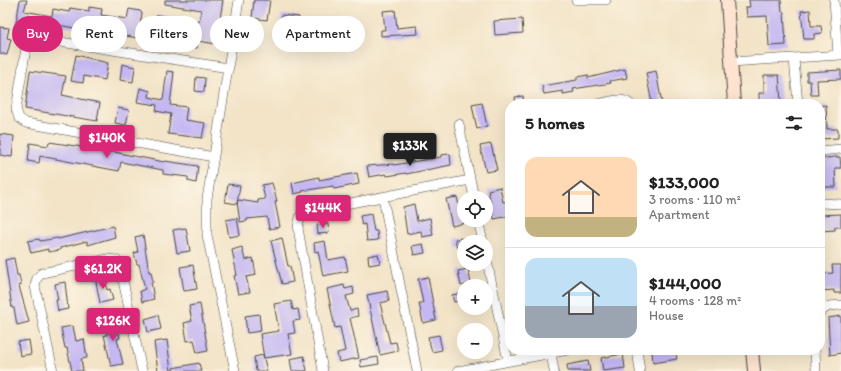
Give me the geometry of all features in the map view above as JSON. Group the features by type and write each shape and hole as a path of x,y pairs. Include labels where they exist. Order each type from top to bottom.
{"street":[{"path":"235,371 207,235 207,199 239,0"},
{"path":"576,0 606,0"},
{"path":"727,0 734,99"},
{"path":"731,62 840,55 834,0"},
{"path":"214,157 26,123 19,118 16,109 26,48 31,41 41,39 229,68"},
{"path":"794,59 798,99"},
{"path":"459,124 472,191"},
{"path":"825,151 841,149"},
{"path":"323,371 298,222 304,213 470,180"},
{"path":"383,198 417,371"},
{"path":"825,203 841,204"},
{"path":"53,371 35,286 36,278 42,273 108,258 116,260 120,266 142,371"},
{"path":"489,271 505,347"},
{"path":"825,309 829,306 841,305"},
{"path":"507,355 508,361"},
{"path":"464,370 540,355"},
{"path":"551,355 554,371"},
{"path":"637,355 640,371"},
{"path":"752,355 754,371"},
{"path":"815,355 816,371"}],"building":[{"path":"20,0 27,0 24,11 52,16 17,16"},
{"path":"165,0 223,0 220,16 210,16 210,43 202,42 201,10 165,4"},
{"path":"254,0 270,0 267,20 264,20 264,16 252,16"},
{"path":"749,0 781,0 782,12 784,12 786,45 769,46 767,16 747,17 746,7 750,7"},
{"path":"89,7 102,9 101,15 108,16 71,16 71,27 63,26 63,16 52,16 53,9 69,12 70,8 89,11"},
{"path":"129,9 140,11 142,13 142,16 135,16 135,38 127,36 127,19"},
{"path":"395,10 397,28 417,26 418,34 381,36 381,30 385,30 383,11"},
{"path":"810,10 811,26 821,26 822,33 814,34 814,39 804,39 801,11"},
{"path":"522,19 523,33 495,35 494,21"},
{"path":"0,27 9,28 7,38 11,39 7,55 0,53"},
{"path":"76,55 108,63 105,80 84,76 83,83 71,81"},
{"path":"122,64 135,67 133,82 120,80"},
{"path":"625,69 627,78 610,81 611,83 573,89 574,92 563,94 563,91 544,94 542,86 577,80 577,77 588,75 588,78"},
{"path":"841,70 841,79 817,80 818,95 811,95 810,81 807,81 807,72"},
{"path":"30,71 66,76 62,95 100,103 97,121 25,109"},
{"path":"167,71 174,72 170,105 187,107 185,120 205,123 202,138 168,134 171,114 156,111 157,105 137,102 140,88 150,91 149,97 163,100"},
{"path":"656,71 661,99 651,99 646,73"},
{"path":"764,75 779,75 781,99 759,99 759,93 764,93"},
{"path":"196,77 205,78 204,92 195,91"},
{"path":"523,96 523,99 515,99 515,97"},
{"path":"482,103 487,126 477,129 472,105"},
{"path":"825,105 827,129 838,129 838,138 825,139"},
{"path":"118,108 129,110 126,125 115,123"},
{"path":"0,134 14,136 12,157 0,155"},
{"path":"49,142 109,151 164,162 198,166 196,183 188,181 188,177 163,174 163,170 121,162 119,171 40,156 39,163 28,161 30,143 48,146"},
{"path":"491,144 497,170 486,172 480,146"},
{"path":"450,154 451,165 406,174 387,176 386,174 369,177 367,166 394,165 441,157 441,155"},
{"path":"840,157 841,168 835,168 836,187 825,187 825,158"},
{"path":"357,173 359,184 334,189 333,186 302,191 303,192 294,194 292,183 319,177 319,180"},
{"path":"272,183 277,201 275,202 280,227 269,229 267,217 247,219 247,221 240,222 237,202 239,200 258,203 258,200 265,199 262,185"},
{"path":"228,184 240,186 237,204 225,202"},
{"path":"500,187 503,202 505,202 505,217 494,219 493,191 488,191"},
{"path":"457,197 457,225 452,226 446,199"},
{"path":"414,204 417,221 430,218 433,235 422,237 421,231 407,234 403,207"},
{"path":"371,214 374,231 377,231 378,240 367,241 365,224 362,225 360,216"},
{"path":"841,214 841,227 835,227 835,230 825,231 825,215"},
{"path":"237,218 240,235 229,237 226,220"},
{"path":"328,224 329,233 318,234 317,225"},
{"path":"113,226 115,237 88,245 87,241 60,248 60,250 48,252 48,249 31,253 28,241 39,239 40,241 58,239"},
{"path":"186,228 190,251 177,253 173,230"},
{"path":"143,235 149,272 151,272 153,282 151,282 154,299 142,302 140,291 145,289 139,264 137,264 134,253 138,252 135,237"},
{"path":"282,238 293,282 282,284 271,241"},
{"path":"325,241 328,260 345,257 348,271 323,276 318,251 315,252 314,243"},
{"path":"423,244 425,253 414,255 412,246"},
{"path":"242,247 245,260 253,258 256,275 246,277 250,292 238,294 234,276 237,275 232,250"},
{"path":"378,254 380,263 369,265 368,256"},
{"path":"14,258 17,275 19,275 21,285 19,286 29,322 17,325 14,308 12,308 5,260"},
{"path":"193,265 197,289 184,291 180,267"},
{"path":"832,265 841,265 841,293 834,293 834,290 825,291 825,274 833,273"},
{"path":"458,271 468,271 470,279 460,279"},
{"path":"105,275 107,290 110,289 113,300 100,303 95,277"},
{"path":"428,277 436,320 423,323 419,303 423,303 418,279"},
{"path":"65,282 68,309 58,311 56,300 58,300 55,284"},
{"path":"344,285 345,289 353,287 354,294 346,296 350,311 357,309 358,316 350,318 359,358 339,362 337,353 345,351 340,327 335,328 327,289"},
{"path":"387,291 389,301 380,303 390,343 396,342 398,351 380,355 367,295"},
{"path":"457,294 457,301 454,302 452,295"},
{"path":"291,301 293,310 298,309 300,320 293,321 295,333 288,334 292,354 264,358 260,334 279,331 274,304"},
{"path":"200,304 208,351 197,353 194,340 187,341 184,323 192,321 189,306"},
{"path":"259,314 261,331 247,333 245,316"},
{"path":"158,315 161,329 148,332 145,319"},
{"path":"841,316 841,353 830,355 828,318"},
{"path":"116,319 120,338 117,339 123,364 111,366 104,335 107,335 104,321"},
{"path":"73,326 76,341 84,339 87,358 81,359 83,371 72,371 67,348 65,348 61,328"},
{"path":"439,335 442,350 432,352 428,337"},
{"path":"29,340 31,354 20,356 18,342"},
{"path":"167,340 171,371 158,371 154,342"},
{"path":"263,355 267,371 256,371 254,357"},
{"path":"623,355 625,368 603,371 601,358"},
{"path":"652,355 676,355 677,359 653,363"},
{"path":"304,356 307,371 292,371 290,359"},
{"path":"378,357 379,364 361,367 360,360"},
{"path":"588,361 590,371 568,371 567,365"},
{"path":"199,363 201,371 173,371 173,368"}]}
